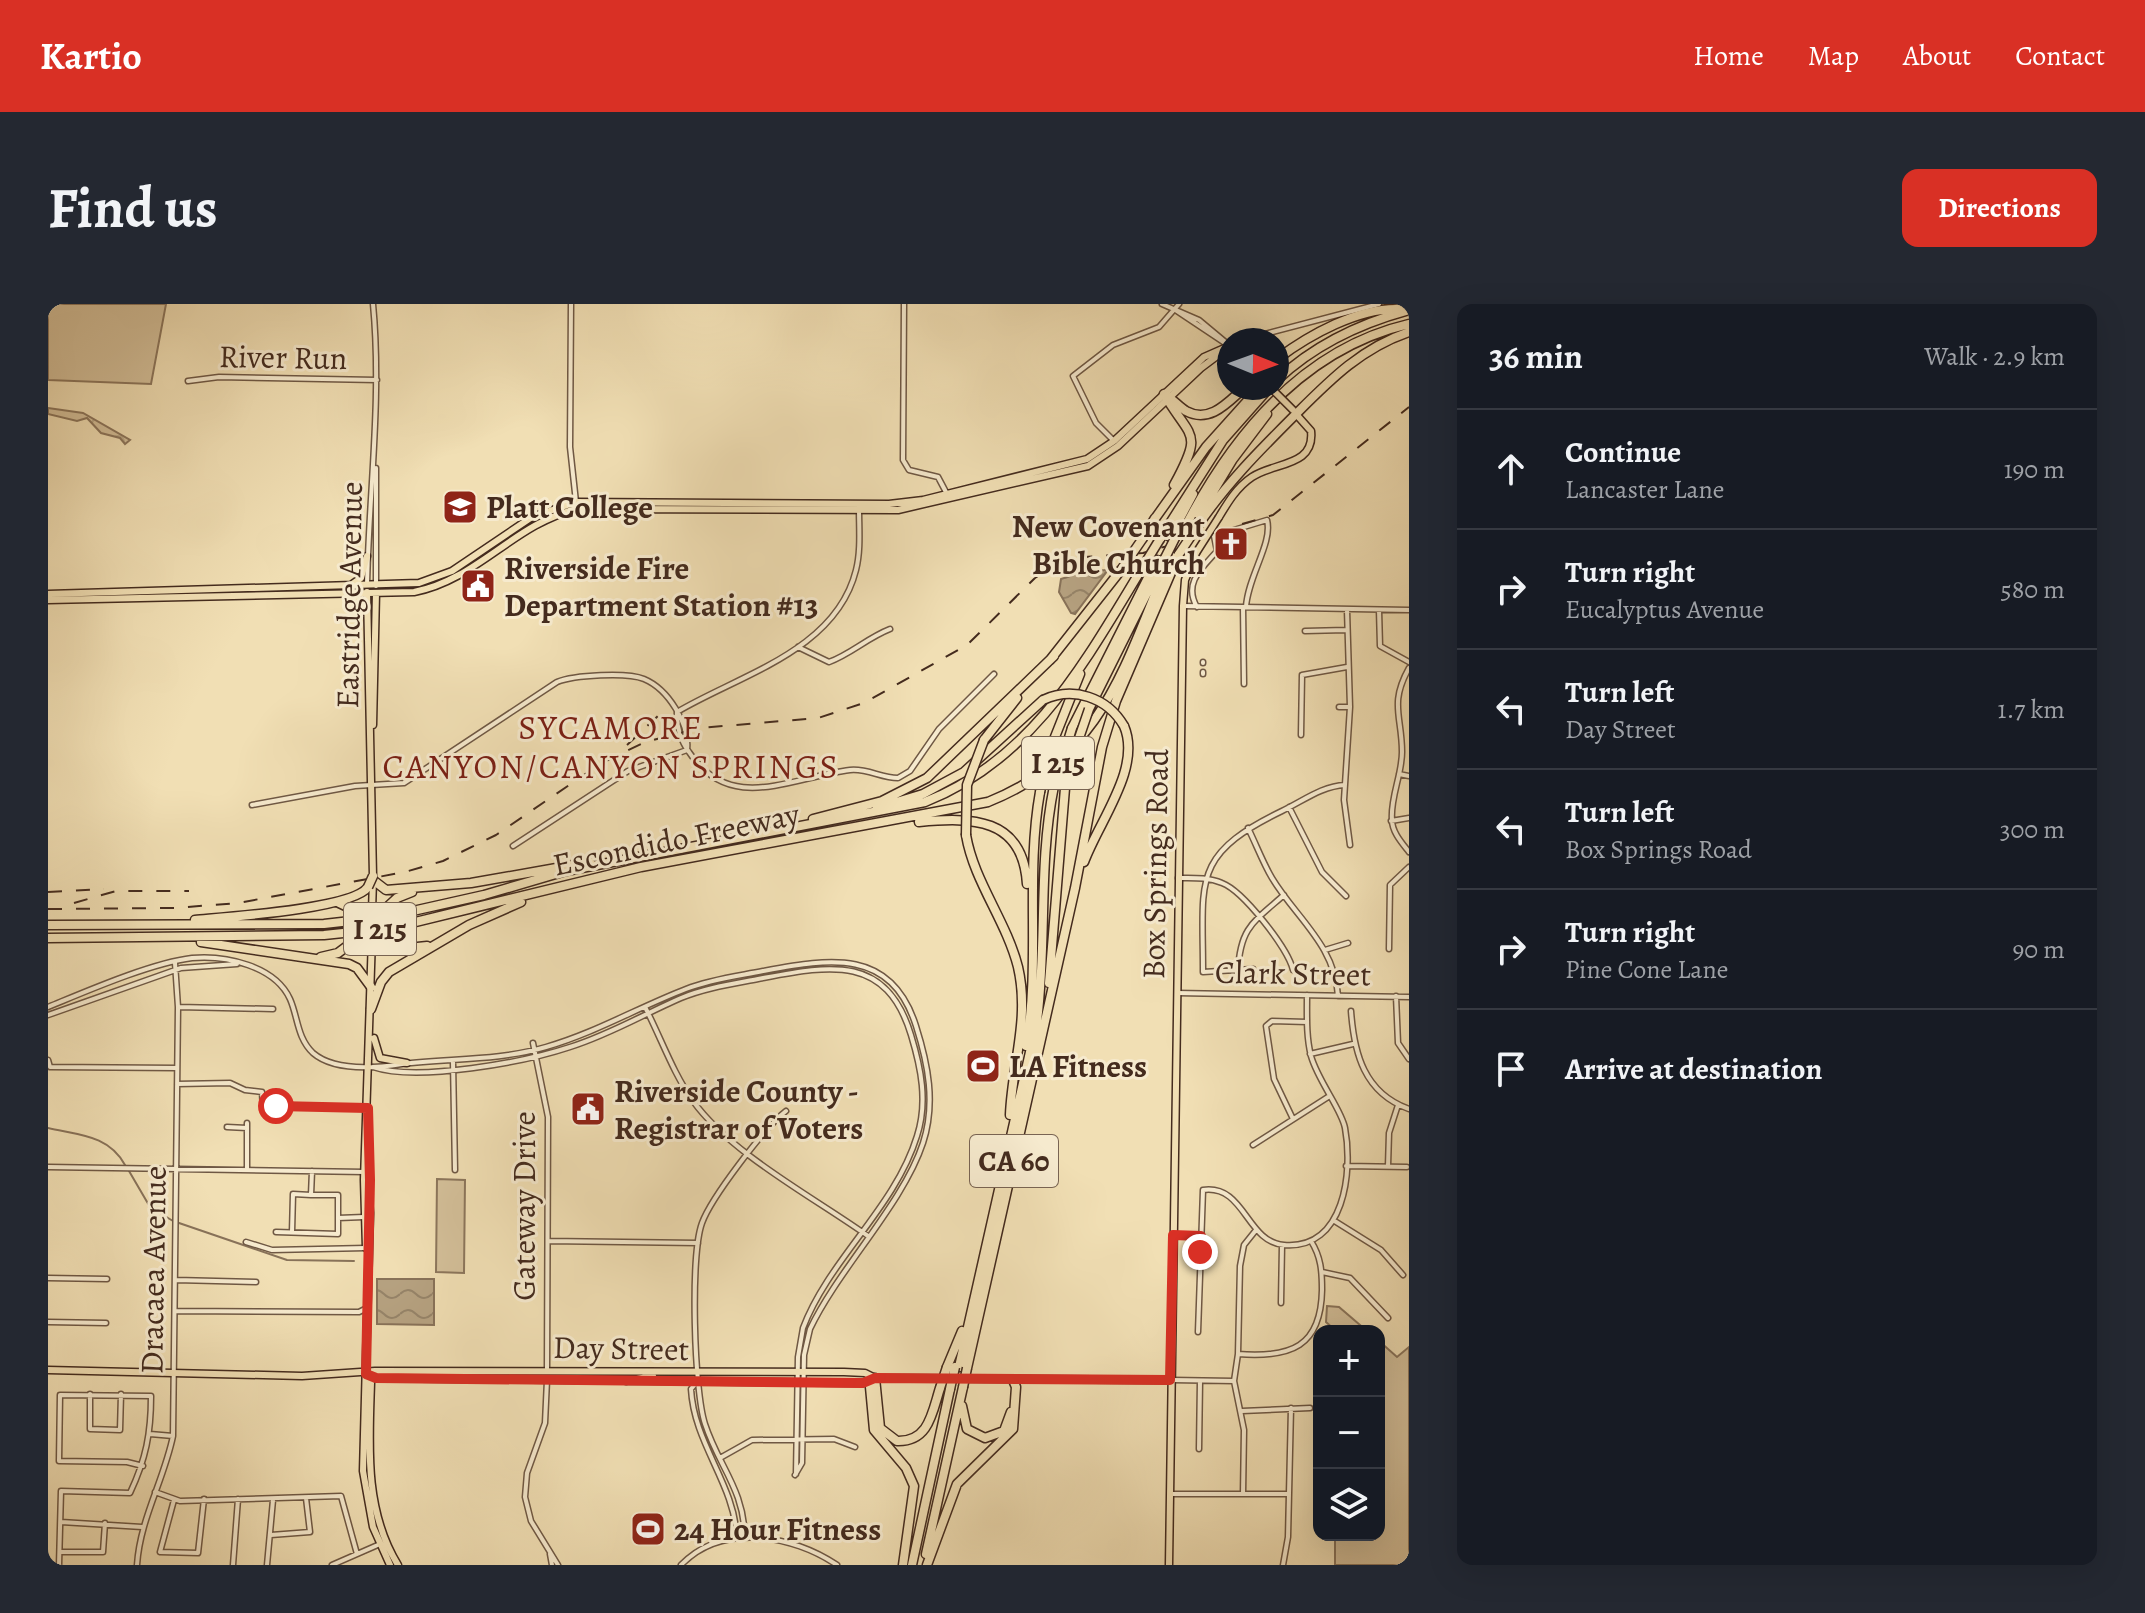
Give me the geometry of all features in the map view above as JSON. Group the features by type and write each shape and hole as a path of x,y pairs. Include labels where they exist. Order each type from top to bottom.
{"highway":[{"path":"1289,351 1308,338 1352,319 1389,309 1409,310"},
{"path":"1289,370 1329,342 1365,323 1409,310"},
{"name":"Escondido Freeway","path":"48,938 324,935 391,928 580,881 988,802 1024,787 1054,767 1087,732 1109,698 1180,533 1229,452 1254,421 1305,374 1360,341 1409,324"},
{"path":"875,1378 880,1428 897,1441 913,1440 925,1431 953,1390 1037,1021 1042,971 1042,860 1054,786 1072,728 1180,533 1295,412 1355,359 1409,332"},
{"path":"1045,1020 1066,776 1089,709 1180,533 1235,440 1275,397 1305,374"},
{"path":"1167,397 1186,410 1205,415 1219,410 1230,400"},
{"path":"1010,1115 1022,1034 1021,984 1010,943 975,869 966,835 967,785 984,740 1121,570 1154,520 1186,462 1191,445 1186,423 1167,397"},
{"path":"1154,520 1206,447 1248,400"},
{"name":"Escondido Freeway","path":"48,925 324,924 386,917 603,864 912,806 973,779 1005,756 1037,726 1090,655 1144,565 1180,533 1206,463 1258,400"},
{"name":"CA 60","path":"957,1367 1045,1020 1110,721 1168,557"},
{"name":"CA 60","path":"925,1565 962,1331 1031,1020 1033,850 1040,792 1049,752 1065,708 1090,655"},
{"path":"707,843 882,801 914,786 942,765 1054,656"},
{"path":"818,823 898,803 951,780 985,756 1043,700 1067,693 1091,697 1109,707 1124,726 1130,748 1127,769 1095,833 1075,888"},
{"path":"834,831 960,819 992,825 1011,840 1021,856 1033,924"},
{"path":"130,924 268,914 336,902 358,897 373,881 386,890 428,888 587,862 603,864"},
{"path":"336,902 360,913 383,935 408,948 425,947 508,907 580,881"},
{"path":"316,958 338,953 358,938 397,898 428,888"},
{"path":"174,937 316,958 357,968 371,987"},
{"path":"371,1014 386,975 443,939"},
{"path":"875,1378 870,1387 874,1430 906,1468 914,1486 903,1565"},
{"path":"953,1390 965,1426 974,1435 990,1438 1001,1434 1010,1421 1013,1380"},
{"path":"925,1565 957,1484 1013,1429 1016,1387 1013,1380"},
{"name":"CA 60","path":"912,1565 953,1390"}],"main road":[{"path":"947,496 1072,464 1114,441 1217,356"},
{"path":"376,590 433,579 452,571 532,517 577,505 859,506 947,496 1088,466 1118,446 1167,397"},
{"path":"1282,400 1295,412"},
{"name":"Box Springs Road","path":"1169,1565 1185,580 1196,553 1233,494 1251,477 1306,454 1311,445 1311,431 1295,412"},
{"path":"48,600 425,590 481,561 529,526 577,505"},
{"path":"481,561 489,547"},
{"path":"348,586 361,578 367,556"},
{"path":"48,594 348,586 367,590"},
{"name":"Eastridge Avenue","path":"367,590 368,703 372,729"},
{"name":"Eastridge Avenue","path":"371,1014 376,590"},
{"path":"371,1014 380,1058 407,1063"},
{"path":"371,1014 364,1217 367,1308 363,1406 373,1502 382,1542 398,1565"},
{"path":"366,1248 370,1180 367,1172"},
{"name":"Day Street","path":"48,1370 696,1383 863,1383 875,1378 1170,1380"},
{"name":"Day Street","path":"366,1374 375,1371 865,1373 875,1378"},
{"path":"404,1378 423,1375 425,1371"},
{"path":"431,1379 432,1375 455,1371"},
{"path":"485,1379 507,1371"},
{"path":"626,1382 628,1378 664,1373"},
{"path":"366,1374 371,1383 366,1441 367,1504 390,1565"}],"street":[{"name":"Eastridge Avenue","path":"367,590 377,380 373,304"},
{"path":"571,304 570,447 577,505"},
{"path":"904,304 903,460 909,470 938,477 947,496"},
{"path":"1162,304 1176,306 1217,337"},
{"path":"1288,328 1379,304"},
{"path":"1114,441 1096,423 1073,376 1113,345 1163,323 1176,306"},
{"name":"River Run","path":"188,381 219,377 377,380"},
{"name":"Eastridge Avenue","path":"375,462 379,484 376,590"},
{"path":"677,712 798,647 828,618 851,585 858,556 859,506"},
{"path":"1197,607 1190,594 1191,585 1217,551 1214,536 1267,520 1270,533 1248,583 1244,684"},
{"path":"1183,606 1409,610"},
{"path":"1347,610 1350,707 1345,785 1350,845"},
{"path":"1379,610 1380,646 1409,665 1398,691 1395,711 1402,751 1391,821 1398,839 1409,852"},
{"path":"798,647 829,662 845,656 866,639 890,629"},
{"path":"1305,631 1346,630"},
{"path":"1301,735 1302,675 1347,667"},
{"path":"252,805 372,785 398,785 416,778 557,682 570,677 646,680 658,687 677,712 683,746 708,778 735,788 854,770 898,778 910,771 939,729 994,674"},
{"path":"1339,707 1350,707"},
{"path":"513,846 618,777 687,750"},
{"path":"1399,774 1409,776"},
{"path":"1253,969 1203,972 1204,879 1221,850 1248,828 1328,788 1345,785"},
{"path":"1289,807 1322,872 1346,896"},
{"path":"1391,821 1409,818"},
{"path":"1248,828 1284,895 1314,931 1325,950 1336,975 1338,996"},
{"path":"1389,949 1390,885 1409,867"},
{"path":"1178,878 1204,879 1234,890 1284,948 1293,970"},
{"path":"1238,971 1239,945 1246,930 1284,895"},
{"path":"1325,950 1348,943"},
{"path":"48,1007 175,963 199,958 237,964 260,970 280,984 291,1000 300,1034 315,1055 335,1064 371,1066 453,1062 535,1050 594,1031 706,982 824,961 845,961 869,968 898,990 912,1012 925,1056 930,1113 916,1161 810,1329 801,1373"},
{"name":"Dracaea Avenue","path":"137,1565 142,1527 167,1467 173,1436 178,1007 175,963"},
{"path":"48,1015 177,970 196,965 237,964"},
{"path":"371,1066 380,1069 454,1069 537,1057 583,1043 702,991 824,968 862,973 893,995 902,1009 918,1058 923,1104 917,1137 907,1163 805,1323 798,1350 801,1383 795,1475 802,1463 799,1439"},
{"name":"Clark Street","path":"1177,993 1409,997"},
{"path":"1198,1332 1203,1190 1212,1189 1229,1195 1256,1230 1282,1245 1311,1241 1333,1220 1344,1198 1345,1128 1310,1054 1307,995"},
{"path":"1396,996 1398,1043 1409,1059"},
{"path":"178,1007 273,1009"},
{"path":"645,1007 692,1100 712,1122 750,1153 868,1236"},
{"path":"1351,1011 1353,1044 1371,1082 1398,1105 1409,1109"},
{"path":"1293,1119 1274,1079 1266,1026 1272,1021 1307,1022"},
{"name":"Gateway Drive","path":"533,1043 548,1117 547,1380 545,1423 527,1473 525,1497 531,1521 558,1565"},
{"path":"1310,1054 1353,1044"},
{"path":"48,1060 50,1067 177,1068"},
{"path":"453,1062 455,1170"},
{"path":"177,1084 230,1083 245,1090 262,1092 263,1110"},
{"path":"1253,1145 1328,1097"},
{"path":"1388,1166 1389,1133 1398,1105"},
{"path":"276,1106 368,1108"},
{"path":"745,1538 739,1494 704,1421 696,1383 698,1243 710,1206 786,1111"},
{"path":"227,1128 247,1125 247,1170"},
{"path":"1346,1166 1407,1167"},
{"path":"48,1167 367,1172"},
{"path":"311,1195 312,1171"},
{"path":"276,1232 338,1234 338,1195 293,1194 292,1232"},
{"path":"338,1218 364,1217"},
{"path":"1333,1220 1381,1250 1403,1275"},
{"path":"1243,1494 1242,1411 1234,1381 1238,1354 1241,1254 1256,1230"},
{"path":"1173,1235 1201,1236"},
{"path":"547,1241 698,1243"},
{"path":"1238,1354 1276,1355 1306,1341 1321,1316 1322,1272 1311,1241"},
{"path":"246,1242 272,1250 366,1248"},
{"path":"1281,1303 1282,1245"},
{"path":"1322,1272 1350,1278 1388,1318"},
{"path":"48,1278 107,1279"},
{"path":"176,1280 256,1282"},
{"path":"175,1311 359,1312 367,1308"},
{"path":"48,1322 106,1323"},
{"name":"Day Street","path":"1170,1380 1234,1381"},
{"path":"1199,1449 1200,1381"},
{"path":"696,1383 691,1389 694,1419 732,1501 737,1539"},
{"path":"90,1394 90,1429 120,1430 121,1394"},
{"path":"59,1565 61,1491 130,1493 143,1466 150,1434 151,1396 60,1395 59,1461 127,1462 143,1466"},
{"path":"1283,1565 1288,1548 1291,1408"},
{"path":"1242,1411 1310,1408"},
{"path":"150,1434 173,1436"},
{"path":"713,1463 752,1440 834,1439 855,1447"},
{"path":"155,1492 174,1500 341,1496 357,1554"},
{"path":"1170,1494 1289,1494"},
{"path":"271,1535 291,1536 310,1532 306,1498"},
{"path":"174,1500 160,1552 198,1553 204,1499"},
{"path":"233,1565 238,1499"},
{"path":"267,1565 273,1500"},
{"path":"60,1522 142,1527"},
{"path":"60,1552 103,1552 105,1523"},
{"path":"681,1565 709,1545 745,1538 788,1542 837,1565"},
{"path":"332,1565 382,1542"},
{"name":"Gateway Drive","path":"550,1554 552,1565"}],"green space":[{"path":"48,304 166,304 151,384 48,380"},
{"path":"48,408 83,413 130,440 125,444 120,438 101,433 87,418 77,421 48,414"},
{"path":"437,1179 465,1180 464,1273 436,1272"},
{"path":"1327,1306 1339,1307 1360,1325 1329,1325 1326,1322"},
{"path":"1385,1346 1397,1357 1409,1347 1409,1565 1335,1565 1335,1541 1385,1541"}],"water":[{"path":"1108,570 1075,614 1071,613 1059,592 1061,579 1085,571"},
{"path":"377,1279 434,1279 434,1325 377,1324"}],"waterway":[{"path":"48,1128 102,1142 125,1165"},
{"path":"129,1171 150,1207 173,1221"},
{"path":"179,1223 287,1260 354,1261"}],"railway":[{"path":"48,909 175,908 238,903 405,872 443,861 496,835 600,764 645,742 700,728 818,718 864,703 967,645 1035,578 1054,566 1084,557 1143,553 1273,515 1409,407"},
{"path":"627,745 660,714"},
{"path":"48,892 104,889"},
{"path":"74,903 116,891 189,891"}],"place":[{"name":"Platt College","path":"460,507"},
{"name":"New Covenant Bible Church","path":"1231,544"},
{"name":"Riverside Fire Department Station #13","path":"478,586"},
{"name":"LA Fitness","path":"983,1066"},
{"name":"Riverside County - Registrar of Voters","path":"588,1109"},
{"name":"24 Hour Fitness","path":"648,1529"}],"district":[{"name":"SYCAMORE CANYON/CANYON SPRINGS","path":"611,746"}],"route":[{"path":"276,1106 368,1108 367,1172 370,1180 369,1242 366,1248 366,1374 376,1378 753,1383 863,1383 875,1378 1170,1380 1173,1235 1201,1236 1200,1252"}]}
